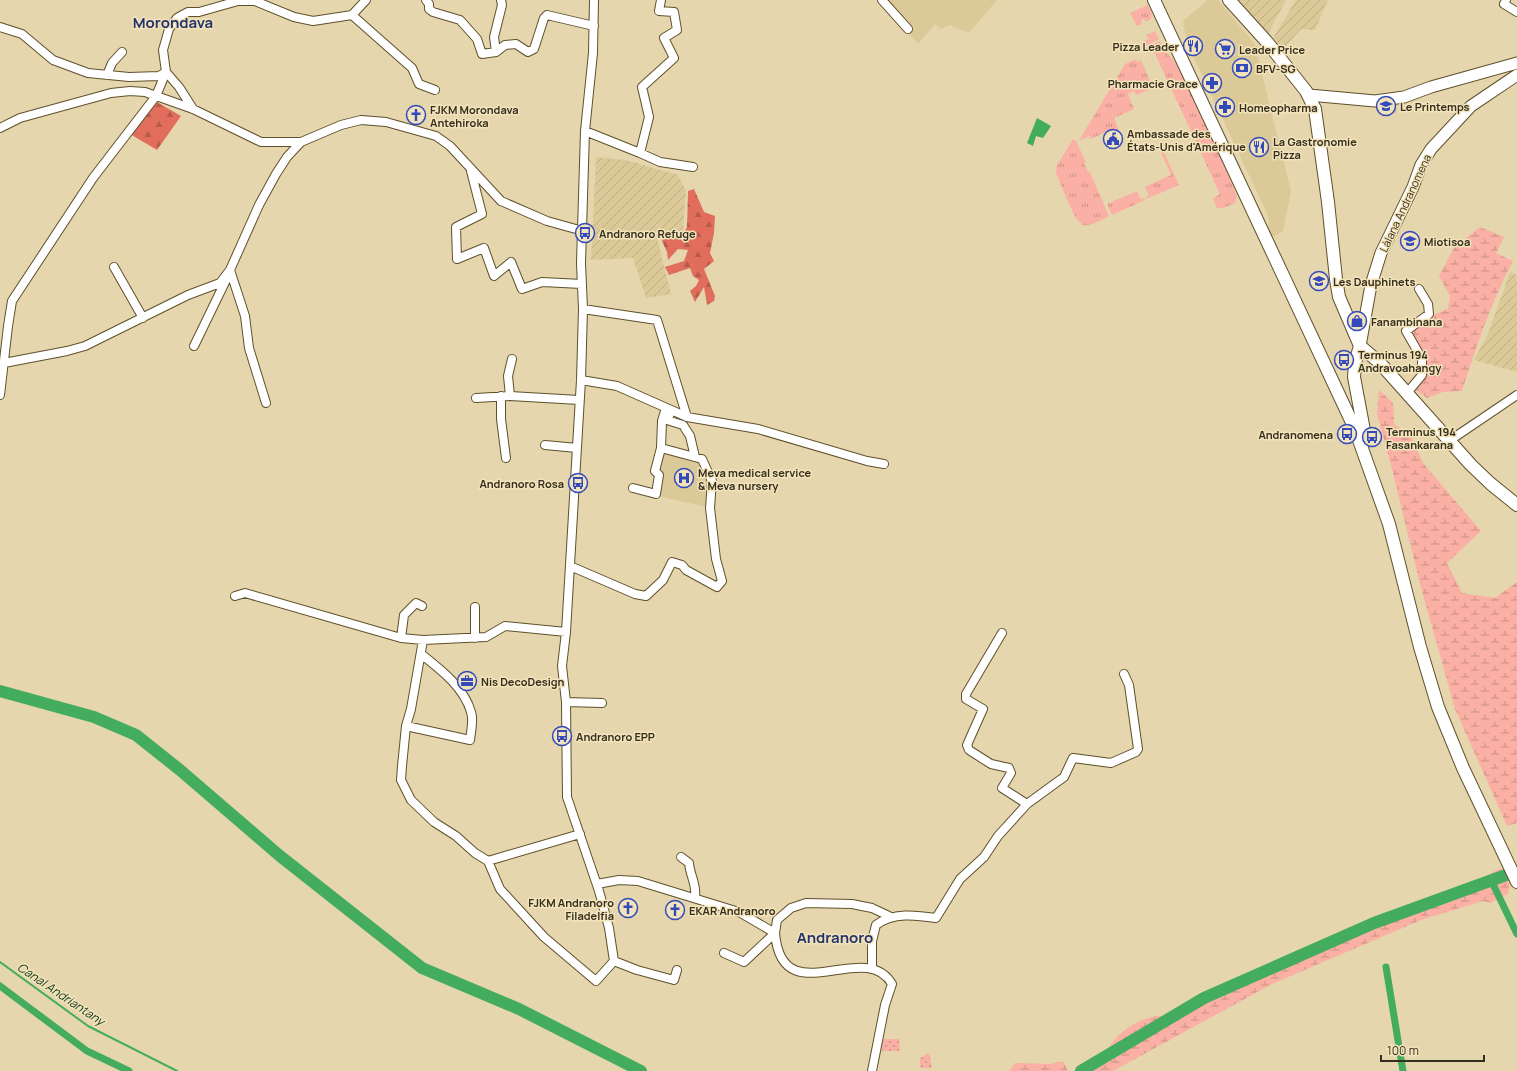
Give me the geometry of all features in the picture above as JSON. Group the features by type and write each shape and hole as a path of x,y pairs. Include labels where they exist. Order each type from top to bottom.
{"main road":[{"path":"1154,0 1356,429 1388,524 1420,647 1438,707 1463,768 1502,847 1517,882"},
{"path":"1229,0 1267,42 1309,95 1315,109 1339,297 1360,346 1380,363 1491,484 1517,505"},
{"path":"1360,346 1355,363 1354,377 1371,472"}],"street":[{"path":"0,395 12,301 93,178 156,96 166,72 163,50 169,29 177,18 188,12 199,12 215,3 255,1 294,18 313,21 352,15 366,0"},
{"path":"426,0 429,4 429,9 433,12 460,20 477,39 482,54 496,52 505,45 516,44 528,52 534,49 544,18 547,15 594,26"},
{"path":"496,52 494,37 502,5 501,0"},
{"path":"594,0 594,26 585,131 581,380 566,632 562,666 566,702 567,797 609,928 614,961"},
{"path":"640,153 649,117 642,87 674,58 664,38 677,30 674,12 659,11 662,0"},
{"path":"882,0 908,29"},
{"path":"1506,0 1504,4 1517,12"},
{"path":"352,15 412,68 419,84 435,90"},
{"path":"0,28 22,34 53,60 88,73 129,77 159,76 166,72"},
{"path":"107,75 112,63 122,52"},
{"path":"1309,95 1375,101 1404,97 1431,87 1517,63"},
{"path":"166,72 179,87 193,109"},
{"name":"Làlana Andranomena","path":"1360,346 1370,285 1381,253 1413,187 1421,165 1431,149 1471,106 1517,75"},
{"path":"0,128 20,118 111,93 130,90 145,92 193,109 261,142 301,142"},
{"path":"194,346 259,205 287,157 301,142 341,124 362,120 386,122 436,136 450,146 501,201 547,221 583,231"},
{"path":"585,131 660,162 694,167"},
{"path":"471,170 482,214 456,227 457,259 484,248 494,276 511,262 522,289 542,282 582,284"},
{"path":"114,267 143,318"},
{"path":"4,363 66,352 85,346 188,295 220,283 230,270"},
{"path":"230,270 245,316 249,348 266,403"},
{"path":"1407,393 1422,375 1422,359 1406,331 1429,314 1428,304 1419,289"},
{"path":"583,309 657,320 687,417"},
{"path":"510,396 508,376 512,359"},
{"path":"581,380 617,386 687,417 758,429 867,461 884,464"},
{"path":"1450,441 1517,395"},
{"path":"501,396 500,419 506,458"},
{"path":"476,398 510,396 579,400"},
{"path":"633,488 656,494 658,475 655,471 661,448 662,421 666,408"},
{"path":"666,408 670,414 667,420 683,425 690,436 695,457"},
{"path":"545,445 577,448"},
{"path":"570,566 635,594 646,596 663,580 672,562 682,565 686,570 717,587 722,581 716,559 710,508 712,481 702,459 661,448"},
{"path":"235,596 245,593 401,638 423,640 486,637 505,626 566,632"},
{"path":"401,638 404,615 416,603 422,606"},
{"path":"475,607 475,638"},
{"path":"1002,633 966,694 966,699 983,709 967,745 969,750 991,764 1009,768 1011,773 1002,788 1027,804"},
{"path":"423,640 411,709 406,726 401,780 411,800 434,822 456,836 475,853 488,861 500,889 544,937 596,981 614,961"},
{"path":"406,726 470,740 472,713 446,674 421,654"},
{"path":"872,1071 885,1005 892,984 882,972 872,968 814,972 794,971 782,961 776,948 775,933 777,920 791,908 806,903 852,904 872,908 889,916 916,915 936,918 960,879 984,857 998,836 1027,804 1064,776 1073,758 1111,763 1136,752 1138,749 1129,685 1124,674"},
{"path":"566,702 602,703"},
{"path":"488,861 580,834"},
{"path":"681,857 689,862 690,875 696,886 695,898"},
{"path":"596,884 619,880 638,881 739,912 775,933"},
{"path":"872,968 872,941 876,925 889,916"},
{"path":"724,953 744,962 775,933"},
{"path":"614,961 637,970 674,980 677,970"}],"shaded area":[{"path":"879,0 997,0 969,33 950,25 941,29 935,24 918,44"},
{"path":"1208,0 1218,0 1258,48 1256,50 1291,191 1283,231 1275,236 1270,236 1269,219 1265,209 1187,43 1183,21"},
{"path":"1236,0 1286,0 1267,36"},
{"path":"1296,0 1328,0 1315,30 1301,29 1281,51 1270,43"},
{"name":"Le Printemps","path":"1395,99 1397,113 1378,115 1376,100"},
{"path":"1037,118 1051,126 1043,138 1036,136 1033,146 1027,143"},
{"path":"596,157 626,160 678,175 686,191 683,233 656,233 671,294 646,298 633,258 591,260"},
{"path":"1510,272 1517,275 1517,372 1474,360 1488,334"},
{"name":"Les Dauphinets","path":"1325,274 1327,287 1313,288 1312,275"},
{"name":"Meva medical service & Meva nursery","path":"663,451 692,462 698,461 709,482 707,507 658,496 659,470"}],"green space":[{"path":"1148,5 1152,14 1151,19 1146,22 1144,19 1141,20 1142,24 1137,26 1130,13"},
{"path":"1155,31 1159,39 1146,46 1144,41 1149,39 1147,35"},
{"path":"1160,41 1166,52 1182,70 1230,178 1237,197 1235,203 1223,208 1217,208 1213,199 1220,194 1151,45"},
{"path":"1136,59 1137,62 1141,60 1153,88 1136,95 1134,91 1128,94 1134,109 1114,118 1120,133 1113,136 1111,130 1090,139 1089,136 1081,140 1080,139 1125,64"},
{"path":"155,101 181,116 157,150 130,134"},
{"path":"1073,139 1076,141 1086,162 1084,163 1088,172 1090,172 1109,216 1090,225 1083,225 1079,222 1068,202 1056,173 1057,165"},
{"path":"1162,148 1179,185 1146,199 1146,197 1149,196 1145,187 1171,175 1160,150"},
{"path":"694,189 704,212 715,216 714,233 710,253 714,261 704,269 715,296 714,301 707,305 704,287 695,302 690,291 696,286 699,280 693,276 690,268 669,275 665,267 684,261 688,250 678,249 668,260 667,252 662,241 665,236 683,234 687,227 688,191"},
{"path":"1137,191 1141,199 1144,198 1145,200 1112,215 1107,204"},
{"path":"1480,227 1504,237 1496,253 1513,261 1478,341 1462,391 1443,392 1427,398 1412,387 1424,374 1407,332 1426,318 1448,309 1450,296 1439,276 1454,248"},
{"path":"1379,390 1393,403 1394,424 1412,438 1423,463 1481,531 1447,563 1462,593 1495,598 1517,582 1517,823 1507,826 1455,709 1420,584 1377,414"},
{"path":"1501,868 1510,884 1508,894 1490,903 1483,901 1421,920 1272,984 1113,1071 1074,1071 1106,1054 1116,1038 1139,1021 1157,1016 1166,1016 1264,969 1484,877"},
{"path":"882,1039 899,1039 900,1051 882,1051"},
{"path":"929,1053 932,1068 920,1068 920,1058"},
{"path":"1063,1061 1068,1071 1009,1071 1015,1063 1051,1064"}],"waterway":[{"path":"0,691 94,717 136,735 180,770 280,856 422,968 519,1009 641,1071"},
{"path":"1081,1071 1204,998 1374,923 1517,871"},
{"path":"1491,880 1517,934"},
{"name":"Canal Andriantany","path":"0,962 88,1026 177,1071"},
{"path":"1386,967 1403,1071"},
{"path":"0,986 87,1051 129,1071"}],"place":[{"name":"Pizza Leader","path":"1193,46"},
{"name":"Leader Price","path":"1225,49"},
{"name":"BFV-SG","path":"1242,68"},
{"name":"Pharmacie Grace","path":"1212,83"},
{"name":"Le Printemps","path":"1386,106"},
{"name":"Homeopharma","path":"1225,107"},
{"name":"FJKM Morondava Antehiroka","path":"416,115"},
{"name":"Ambassade des États-Unis d'Amérique","path":"1113,139"},
{"name":"La Gastronomie Pizza","path":"1259,147"},
{"name":"Andranoro Refuge","path":"585,233"},
{"name":"Miotisoa","path":"1410,241"},
{"name":"Les Dauphinets","path":"1319,281"},
{"name":"Fanambinana","path":"1357,321"},
{"name":"Terminus 194 Andravoahangy","path":"1344,360"},
{"name":"Andranomena","path":"1347,434"},
{"name":"Terminus 194 Fasankarana","path":"1372,437"},
{"name":"Meva medical service & Meva nursery","path":"684,478"},
{"name":"Andranoro Rosa","path":"578,483"},
{"name":"Nis DecoDesign","path":"467,681"},
{"name":"Andranoro EPP","path":"562,736"},
{"name":"FJKM Andranoro Filadelfia","path":"628,908"},
{"name":"EKAR Andranoro","path":"675,910"}],"district":[{"name":"Morondava","path":"173,22"},
{"name":"Andranoro","path":"835,937"}]}
